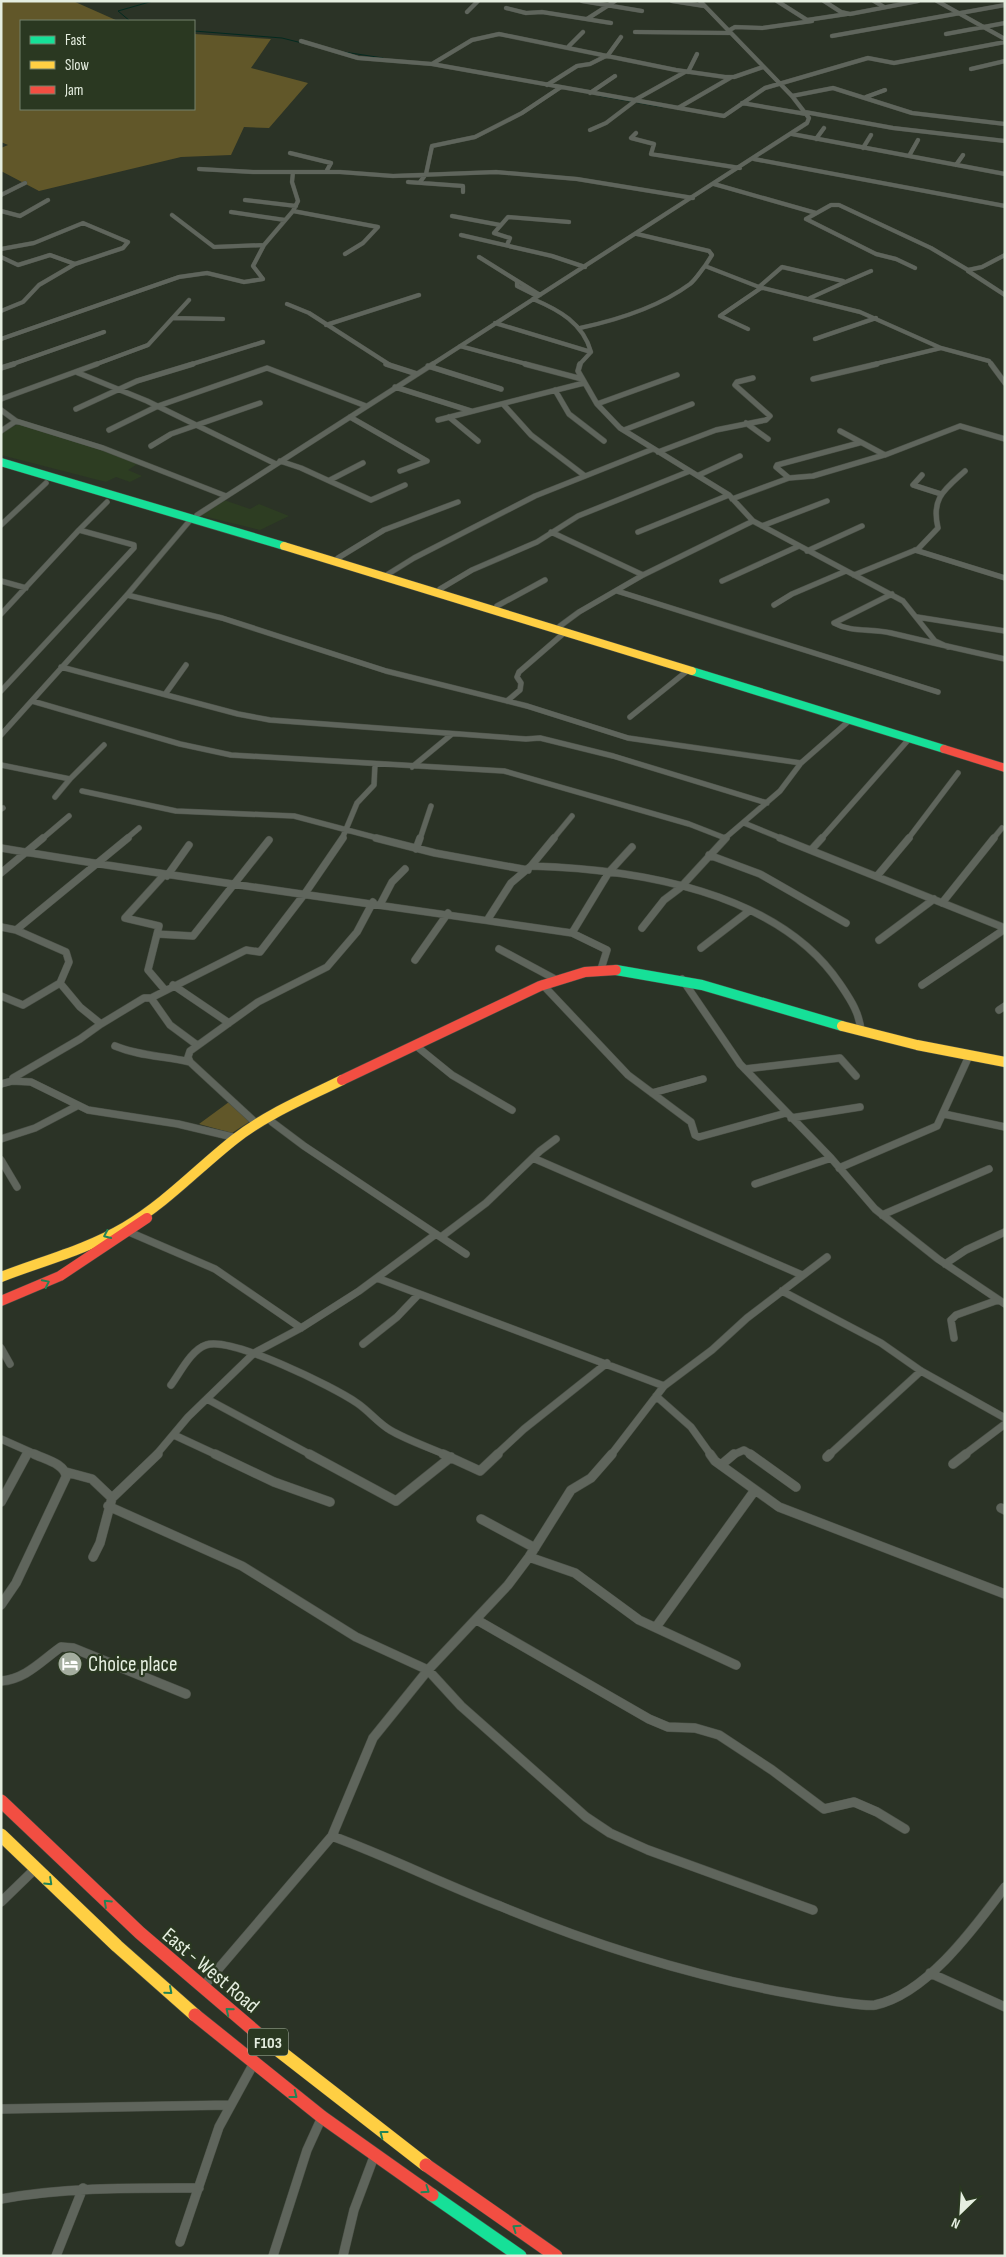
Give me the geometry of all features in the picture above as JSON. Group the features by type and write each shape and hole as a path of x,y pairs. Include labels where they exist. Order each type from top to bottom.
{"main road":[{"path":"1,458 1005,762"},
{"path":"1,462 338,558 387,575 497,606 687,671 1005,768"},
{"path":"1,1277 90,1243 124,1227 159,1203 237,1138 257,1124 415,1045 555,979 601,970 650,973 682,979 861,1032 1005,1062"},
{"path":"1,1301 60,1276 129,1232 243,1140 272,1122 386,1065 415,1045"},
{"name":"East - West Road","path":"1,1801 139,1932 202,1988 386,2136 556,2256"},
{"name":"F103","path":"1,1835 124,1953 254,2063 322,2117 520,2256"}],"street":[{"path":"467,12 478,1"},
{"path":"582,1 642,11"},
{"path":"587,19 615,1"},
{"path":"672,1 704,6"},
{"path":"1,735 127,595 194,517 740,168 807,123 809,118 792,96 700,1"},
{"path":"777,1 803,19 812,20"},
{"path":"824,1 847,14"},
{"path":"874,1 884,8"},
{"path":"635,32 729,32 735,27 762,28 918,1"},
{"path":"937,1 1005,40"},
{"path":"832,36 1005,5"},
{"path":"506,8 526,13 542,12 611,23"},
{"path":"946,34 1005,23"},
{"path":"569,46 583,32"},
{"path":"432,64 454,50 489,34 514,36 569,46 687,72 730,78"},
{"path":"547,84 577,66 590,64 608,55 621,37"},
{"path":"301,41 358,58 432,64 724,116 765,88 868,58 891,63 1005,40"},
{"path":"590,130 606,123 634,101 687,72 697,54"},
{"path":"971,69 1005,61"},
{"path":"678,108 699,94 730,78 763,67"},
{"path":"590,93 614,76"},
{"path":"420,182 426,174 432,146 475,137 522,113 560,87"},
{"path":"792,96 829,87 866,97 912,113 1005,124"},
{"path":"866,97 885,90"},
{"path":"742,104 892,128 1005,141"},
{"path":"816,139 824,128"},
{"path":"636,133 631,138 654,144 651,154 740,168"},
{"path":"792,134 1005,174"},
{"path":"863,148 871,135"},
{"path":"909,156 918,140"},
{"path":"290,153 331,163 326,172"},
{"path":"956,165 963,155"},
{"path":"754,159 1005,206"},
{"path":"199,168 393,176 496,172 546,175 693,198"},
{"path":"1,339 179,277 210,273 238,280 259,281 263,278 254,266 264,245 295,209 298,200 292,182 293,172"},
{"path":"408,182 463,186 463,192"},
{"path":"1,195 25,183"},
{"path":"714,184 816,213"},
{"path":"1,211 20,216 48,200"},
{"path":"245,200 295,209 348,223 378,227 363,243 345,254"},
{"path":"915,268 896,259 876,254 806,219 831,205 839,205 930,248 1005,295"},
{"path":"231,212 285,220"},
{"path":"172,215 214,247 264,245"},
{"path":"452,216 500,225"},
{"path":"507,245 510,238 494,233 508,217 568,222"},
{"path":"1,249 34,243 82,223 128,242 123,248 75,264 39,285 23,302 1,311"},
{"path":"580,328 612,321 662,300 691,283 712,255 709,251 637,234"},
{"path":"461,235 552,256 585,267"},
{"path":"1,257 18,265 50,255 75,264"},
{"path":"966,269 982,267 1005,255"},
{"path":"479,257 517,281 517,286 520,289 537,297 580,328 589,341 590,352 579,365 578,372 597,404 624,430 699,475 731,497 753,521 903,601 935,641 948,647"},
{"path":"705,266 760,288 810,298 860,312 941,348 990,362 1005,382"},
{"path":"748,329 720,316 760,288 782,267 841,280 843,283"},
{"path":"810,298 871,271"},
{"path":"326,325 419,295"},
{"path":"1,399 148,345 189,300"},
{"path":"287,304 309,313 384,363 417,374"},
{"path":"173,318 223,319"},
{"path":"815,339 876,318"},
{"path":"495,323 590,352"},
{"path":"1,368 104,332"},
{"path":"76,408 118,388 262,342"},
{"path":"460,346 583,381"},
{"path":"814,379 941,348"},
{"path":"428,366 501,389"},
{"path":"109,430 158,406 268,368 366,406"},
{"path":"76,372 158,406 278,463 330,480 371,500 405,485"},
{"path":"597,404 677,375"},
{"path":"658,452 716,430 766,420 770,416 735,385 753,378"},
{"path":"438,420 583,381"},
{"path":"395,387 472,412"},
{"path":"554,390 569,414 604,441"},
{"path":"151,446 171,434 260,403"},
{"path":"503,404 531,435 585,476"},
{"path":"624,430 692,404"},
{"path":"1,410 16,421 103,448 226,496"},
{"path":"350,416 427,461 400,471"},
{"path":"449,417 478,441"},
{"path":"1,431 16,421"},
{"path":"746,423 768,439"},
{"path":"1,426 9,427"},
{"path":"638,532 731,497 789,478 813,476 885,455 960,426 1005,439"},
{"path":"840,431 859,444 885,455"},
{"path":"789,478 776,466 859,444"},
{"path":"387,575 414,558 535,496 653,449"},
{"path":"699,475 740,456"},
{"path":"330,480 363,464"},
{"path":"440,589 472,570 536,542 590,510 690,471"},
{"path":"854,575 915,550 938,528 934,507 942,494 965,471"},
{"path":"922,475 913,485 942,494"},
{"path":"1,525 46,483"},
{"path":"762,526 827,501"},
{"path":"1,614 107,502"},
{"path":"338,558 384,530 458,502"},
{"path":"507,701 520,690 521,683 517,677 524,665 545,651 562,629 579,612 644,574 753,521"},
{"path":"807,551 862,526"},
{"path":"2,689 134,548 134,545 79,530"},
{"path":"551,532 644,574"},
{"path":"722,581 799,546"},
{"path":"915,550 1005,578"},
{"path":"774,605 792,594 846,571"},
{"path":"497,606 545,580"},
{"path":"1,581 26,588"},
{"path":"617,591 938,692"},
{"path":"892,594 834,623 845,629 890,632 1005,659"},
{"path":"127,595 222,618 386,670 507,701 628,738 801,764"},
{"path":"917,617 1005,631"},
{"path":"166,693 186,665"},
{"path":"61,667 166,693 238,714 270,720 526,740 540,738 613,756 766,804"},
{"path":"630,717 687,671"},
{"path":"32,701 180,744 231,755 412,767 493,769 510,772 689,824 725,838"},
{"path":"642,928 664,900 680,888 725,838 780,791 801,764 850,720"},
{"path":"412,767 452,734"},
{"path":"812,849 909,739"},
{"path":"55,797 104,745"},
{"path":"1,1084 80,1039 144,998 151,998 173,985 246,950 260,952 306,892 347,832 357,803 374,785 375,764"},
{"path":"1,765 70,779"},
{"path":"877,876 926,817 958,773"},
{"path":"82,791 176,811 294,816 347,832 416,848 530,868 557,866 625,872 715,897 778,924 817,954 828,966 855,1006 861,1021 861,1032"},
{"path":"416,848 431,806"},
{"path":"1,873 28,853 69,816"},
{"path":"488,920 511,883 530,868 572,816"},
{"path":"744,823 1005,928"},
{"path":"16,930 139,828"},
{"path":"942,903 1002,828"},
{"path":"157,934 193,936 217,904 237,883 269,840"},
{"path":"165,990 148,970 159,926 125,918 165,876 190,845"},
{"path":"572,933 609,872 632,847"},
{"path":"1,848 165,876 306,892 572,933 607,950 601,970"},
{"path":"708,855 760,874 802,896 846,923"},
{"path":"257,1124 190,1062 188,1057 190,1051 258,1002 327,967 357,932 392,882 405,869"},
{"path":"879,940 934,899"},
{"path":"701,948 749,911"},
{"path":"415,960 448,913"},
{"path":"1,927 16,930 66,952 69,962 60,983 22,1005 1,996"},
{"path":"922,985 1005,928"},
{"path":"499,949 555,979"},
{"path":"682,979 746,1069 831,1158 882,1215 946,1264 1001,1302"},
{"path":"60,983 80,1007 101,1024"},
{"path":"542,984 628,1075 691,1122 695,1135 698,1137 789,1116 860,1107"},
{"path":"173,985 229,1023"},
{"path":"151,998 159,1015 184,1038 197,1045"},
{"path":"415,1045 452,1075 512,1110"},
{"path":"115,1046 134,1054 163,1056 190,1062"},
{"path":"839,1168 937,1126 969,1056"},
{"path":"746,1069 840,1058 856,1076"},
{"path":"13,1078 22,1079 53,1092 77,1106 95,1112 162,1122 237,1138"},
{"path":"652,1093 703,1079"},
{"path":"1,1139 35,1128 77,1106"},
{"path":"944,1114 1005,1127"},
{"path":"272,1122 304,1146 466,1254"},
{"path":"110,1502 161,1451 207,1399 254,1353 301,1328 486,1203 556,1139"},
{"path":"533,1158 802,1275"},
{"path":"755,1184 831,1158"},
{"path":"1,1160 17,1187"},
{"path":"882,1215 988,1169"},
{"path":"129,1232 176,1251 224,1274 301,1328"},
{"path":"946,1264 966,1250 1005,1232"},
{"path":"202,1988 306,1869 332,1836 373,1738 428,1670 477,1620 529,1556 571,1490 591,1478 618,1448 664,1386 712,1350 802,1275 828,1257"},
{"path":"377,1278 664,1386"},
{"path":"782,1291 881,1343 921,1371 1005,1418"},
{"path":"363,1344 397,1317 418,1295"},
{"path":"954,1338 952,1320 956,1315 1001,1302"},
{"path":"171,1385 195,1352 205,1345 214,1344 254,1353 331,1388 356,1403 390,1430 480,1471 524,1429 607,1363"},
{"path":"1,1348 10,1364"},
{"path":"827,1457 921,1371"},
{"path":"656,1396 691,1427 710,1456 755,1490 791,1513 1005,1594"},
{"path":"207,1399 396,1501 450,1457"},
{"path":"953,1464 1005,1424"},
{"path":"174,1435 274,1482 330,1502"},
{"path":"1,1439 62,1467 66,1472 66,1477 16,1583 1,1605"},
{"path":"721,1465 738,1451 744,1450 796,1487"},
{"path":"1,1502 28,1452"},
{"path":"66,1472 83,1473 106,1489 110,1502 100,1543 93,1557"},
{"path":"656,1627 755,1490"},
{"path":"110,1502 242,1566 356,1636 428,1670 461,1706 586,1817 610,1833 648,1850 812,1910"},
{"path":"482,1519 535,1548"},
{"path":"529,1556 574,1573 640,1620 736,1665"},
{"path":"477,1620 649,1719 668,1727 695,1728 719,1735 772,1770 824,1809 841,1807 848,1802 858,1802 905,1829"},
{"path":"1,1681 12,1682 23,1678 49,1654 61,1646 73,1648 186,1694"},
{"path":"332,1836 376,1852 450,1886 611,1948 687,1971 755,1986 874,2005 886,2002 930,1973 979,1924 1004,1890"},
{"path":"1,1902 36,1869"},
{"path":"930,1973 1005,2007"},
{"path":"180,2242 219,2127 254,2063"},
{"path":"1,2109 230,2105"},
{"path":"273,2256 307,2150 322,2117"},
{"path":"343,2256 354,2210 375,2154"},
{"path":"1,2199 45,2191 83,2188 199,2188"},
{"path":"56,2256 83,2188"}],"shaded area":[{"path":"1,1 73,1 116,20 20,20 20,110 195,110 195,34 271,39 251,68 308,83 269,128 244,127 231,155 181,157 39,191 1,171 1,148 8,145 1,142"},
{"path":"20,423 139,463 128,470 142,476 130,482 116,477 106,482 1,455 1,433"},
{"path":"224,500 250,509 259,504 289,516 260,530 199,515"},
{"path":"229,1102 252,1120 232,1133 199,1124"}],"waterway":[{"path":"129,20 118,11 153,1"},
{"path":"195,31 282,38 302,43"},
{"path":"344,52 383,58"},
{"path":"600,96 662,107"}],"traffic: fast":[{"path":"1,462 284,546"},
{"path":"692,671 944,749"},
{"path":"616,970 702,985 759,1000 842,1026"},
{"path":"432,2195 520,2256"}],"traffic: slow":[{"path":"284,546 692,671"},
{"path":"842,1026 917,1045 1005,1062"},
{"path":"1,1277 80,1248 125,1227 168,1196 247,1130 287,1107 342,1080"},
{"path":"1,1835 117,1946 195,2015"},
{"path":"264,2039 426,2165"}],"traffic: jam":[{"path":"944,749 1005,768"},
{"path":"342,1080 540,986 585,972 616,970"},
{"path":"1,1301 60,1276 147,1218"},
{"path":"1,1801 140,1933 264,2039"},
{"path":"195,2015 322,2117 432,2195"},
{"path":"426,2165 556,2256"}],"place":[{"name":"Choice place","path":"70,1664"}]}
